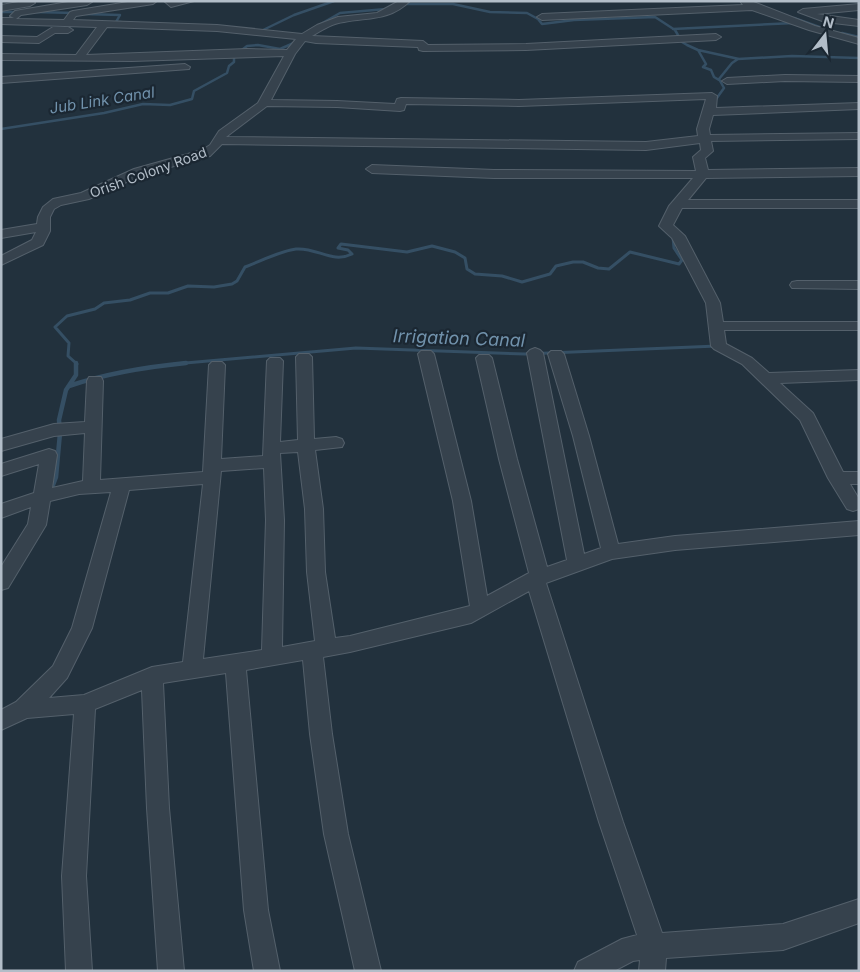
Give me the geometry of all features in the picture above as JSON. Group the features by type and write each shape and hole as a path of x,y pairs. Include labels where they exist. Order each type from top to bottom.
{"street":[{"path":"1,8 42,1"},
{"path":"5,21 18,13 91,1"},
{"path":"5,21 69,19 153,1"},
{"path":"168,1 170,4 190,1"},
{"name":"Orish Colony Road","path":"1,261 38,242 44,217 49,207 57,202 85,196 138,172 206,154 223,133 263,103 290,53 302,38 320,26 341,19 379,16 406,1"},
{"path":"542,18 748,4 767,1"},
{"path":"813,4 833,1"},
{"path":"748,4 812,28 859,41"},
{"path":"859,7 803,12 826,19 859,23"},
{"path":"18,13 69,19 102,27"},
{"path":"79,58 102,27"},
{"path":"1,38 39,40 53,30 102,27 234,30 288,34 302,38 423,44 423,48 526,47 716,37"},
{"path":"71,46 88,46"},
{"path":"1,80 231,64 239,51"},
{"path":"1,57 177,56 239,51 290,53"},
{"path":"727,80 785,78 859,80"},
{"path":"263,103 337,104 400,108 401,101 519,103 712,96 703,129 707,151 699,156 702,174 678,204 666,226 678,236 713,303 719,346 747,361 807,417 837,478 857,508"},
{"path":"709,112 859,106"},
{"path":"218,140 646,146 705,138 859,136"},
{"path":"372,169 458,174 859,172"},
{"path":"678,204 859,204"},
{"path":"1,234 43,227"},
{"path":"797,285 859,285"},
{"path":"716,326 859,326"},
{"path":"535,353 576,564"},
{"path":"426,354 462,501 480,610"},
{"path":"556,354 581,436 611,552"},
{"path":"304,357 306,445 314,509 321,734 336,834 368,971"},
{"path":"484,358 537,578 653,959"},
{"path":"1,511 50,495 91,488 121,486 272,462 275,361"},
{"path":"192,670 212,471 218,365"},
{"path":"765,378 859,375"},
{"path":"91,488 95,381"},
{"path":"1,445 54,430 93,427"},
{"path":"272,448 336,443"},
{"path":"272,448 275,520 272,657"},
{"path":"1,470 49,455 50,495 37,524 1,582"},
{"path":"837,478 859,478"},
{"path":"1,721 24,709 60,672 82,628 121,486"},
{"path":"24,709 85,704 152,676 350,644 471,615 537,578 611,552 674,543 859,528"},
{"path":"235,663 256,910 268,971"},
{"path":"152,676 158,808 171,971"},
{"path":"79,971 74,876 85,704"},
{"path":"587,971 632,948 653,959 783,937 859,911"}],"waterway":[{"path":"261,31 294,15 334,1"},
{"name":"Jub Link Canal","path":"402,4 453,4 490,12 527,13 538,19 542,24 574,20 655,17 673,29"},
{"name":"Jub Link Canal","path":"312,29 340,13 386,9"},
{"path":"1,12 20,12"},
{"path":"35,12 75,13"},
{"path":"85,14 120,15 116,22 121,22"},
{"name":"Irrigation Canal","path":"794,18 825,29"},
{"name":"Jub Link Canal","path":"673,29 794,23"},
{"name":"Jub Link Canal","path":"673,29 682,42 698,50"},
{"name":"Irrigation Canal","path":"842,33 859,37"},
{"name":"Jub Link Canal","path":"1,129 104,113 143,104 170,105 192,99 194,91 227,73 229,66 234,62 234,56 247,46 258,45 280,49 296,42"},
{"name":"Jub Link Canal","path":"698,50 739,59"},
{"name":"Jub Link Canal","path":"698,50 706,64 703,67 711,70 714,77 719,80"},
{"name":"Irrigation Canal","path":"739,59 792,56 859,58"},
{"name":"Irrigation Canal","path":"714,102 724,88 719,79 732,63 739,59"},
{"name":"Irrigation Canal","path":"76,363 68,356 69,343 55,327 67,316 95,309 104,303 130,300 150,293 168,293 188,286 214,287 232,284 237,281 245,267 290,250 304,249 331,256 345,257 352,254 348,250 338,248 341,244 407,252 432,246 455,252 465,258 467,269 475,274 502,276 522,282 550,274 556,266 573,262 583,262 598,268 609,269 630,252 679,264 682,260 674,248 673,237"},
{"name":"Irrigation Canal","path":"174,364 356,348 525,354 717,346"},
{"name":"Irrigation Canal","path":"50,493 56,477 60,433 59,420 66,390 76,375 76,363"},
{"name":"Irrigation Canal","path":"69,386 127,371 186,363"}]}
